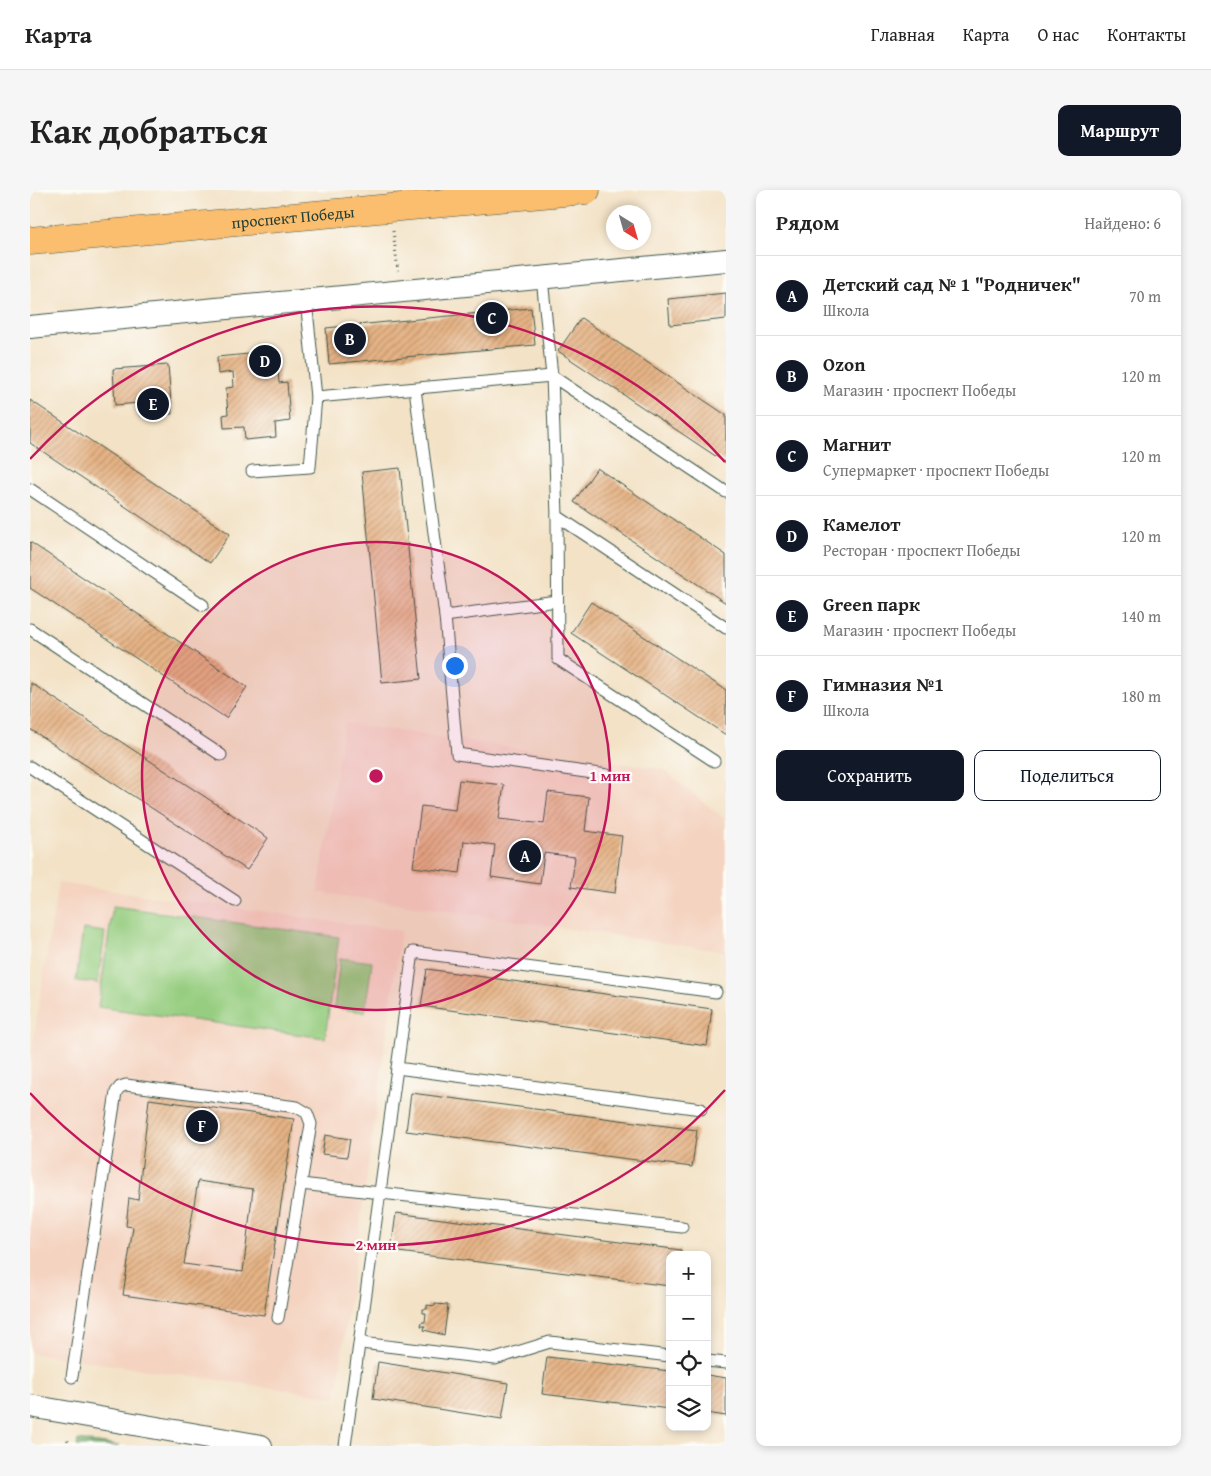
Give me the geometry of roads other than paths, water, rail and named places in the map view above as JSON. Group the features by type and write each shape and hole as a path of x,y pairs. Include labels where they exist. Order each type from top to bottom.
{"main road":[{"name":"проспект Победы","path":"30,241 586,190"}],"street":[{"path":"30,327 726,260"},
{"path":"30,1406 261,1446"}],"lane":[{"path":"542,278 552,376 557,516 558,659 714,761"},
{"path":"252,472 310,467 316,397 306,300"},
{"path":"316,397 552,376 726,492"},
{"path":"415,388 445,616 457,754 607,776"},
{"path":"30,489 203,605"},
{"path":"557,516 726,628"},
{"path":"445,616 557,601"},
{"path":"30,628 221,755"},
{"path":"30,767 235,901"},
{"path":"345,1446 361,1343 378,1192 413,952 716,992"},
{"path":"397,1068 701,1109"},
{"path":"72,1377 116,1092 120,1087 126,1085 297,1107 306,1113 311,1124 278,1318"},
{"path":"301,1184 682,1228"},
{"path":"361,1343 495,1359 550,1342 666,1356"},
{"path":"711,1361 726,1363"}],"place":[{"name":"Магнит","path":"492,318"},
{"name":"Ozon","path":"350,339"},
{"name":"Камелот","path":"265,361"},
{"name":"Green парк","path":"153,404"},
{"name":"Детский сад № 1 \"Родничек\"","path":"525,856"},
{"name":"Гимназия №1","path":"202,1126"}]}
